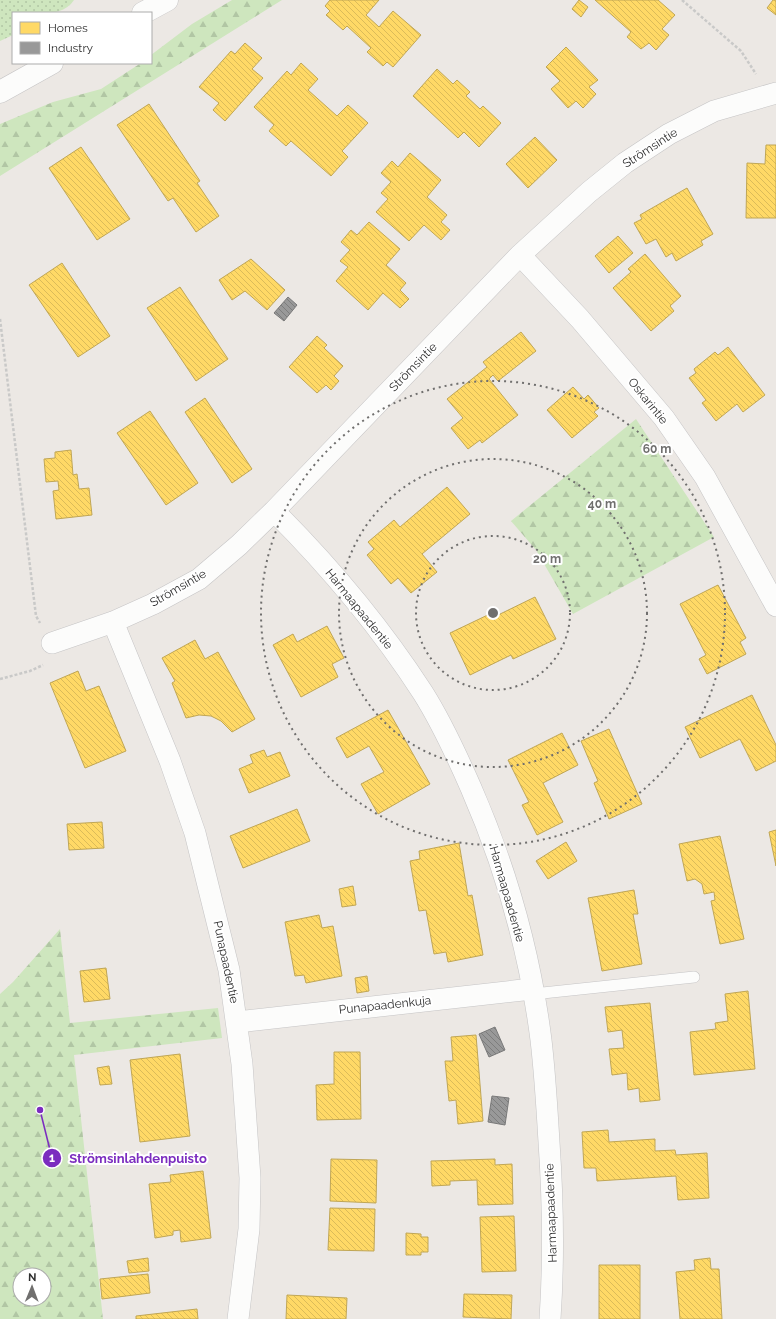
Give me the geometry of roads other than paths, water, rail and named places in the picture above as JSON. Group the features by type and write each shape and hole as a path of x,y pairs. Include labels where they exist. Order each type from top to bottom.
{"main road":[{"path":"145,12 167,0"},
{"path":"0,92 50,64"}],"street":[{"name":"Strömsintie","path":"52,643 113,622 153,604 199,579 239,545 274,511 520,254 589,192 625,163 669,134 714,111 772,94"},
{"name":"Oskarintie","path":"520,254 580,319 664,418 704,477 776,606"},
{"name":"Harmaapaadentie","path":"274,511 347,592 388,643 424,694 454,748 486,823 505,876 532,992 542,1054 551,1172 553,1274 550,1319"},
{"name":"Punapaadentie","path":"113,622 170,761 195,833 229,970 237,1022 246,1106 250,1178 249,1229 238,1319"},
{"name":"Punapaadenkuja","path":"237,1022 532,992"}],"lane":[{"path":"532,992 694,977"}],"place":[{"name":"Strömsinlahdenpuisto","path":"40,1110"}]}
